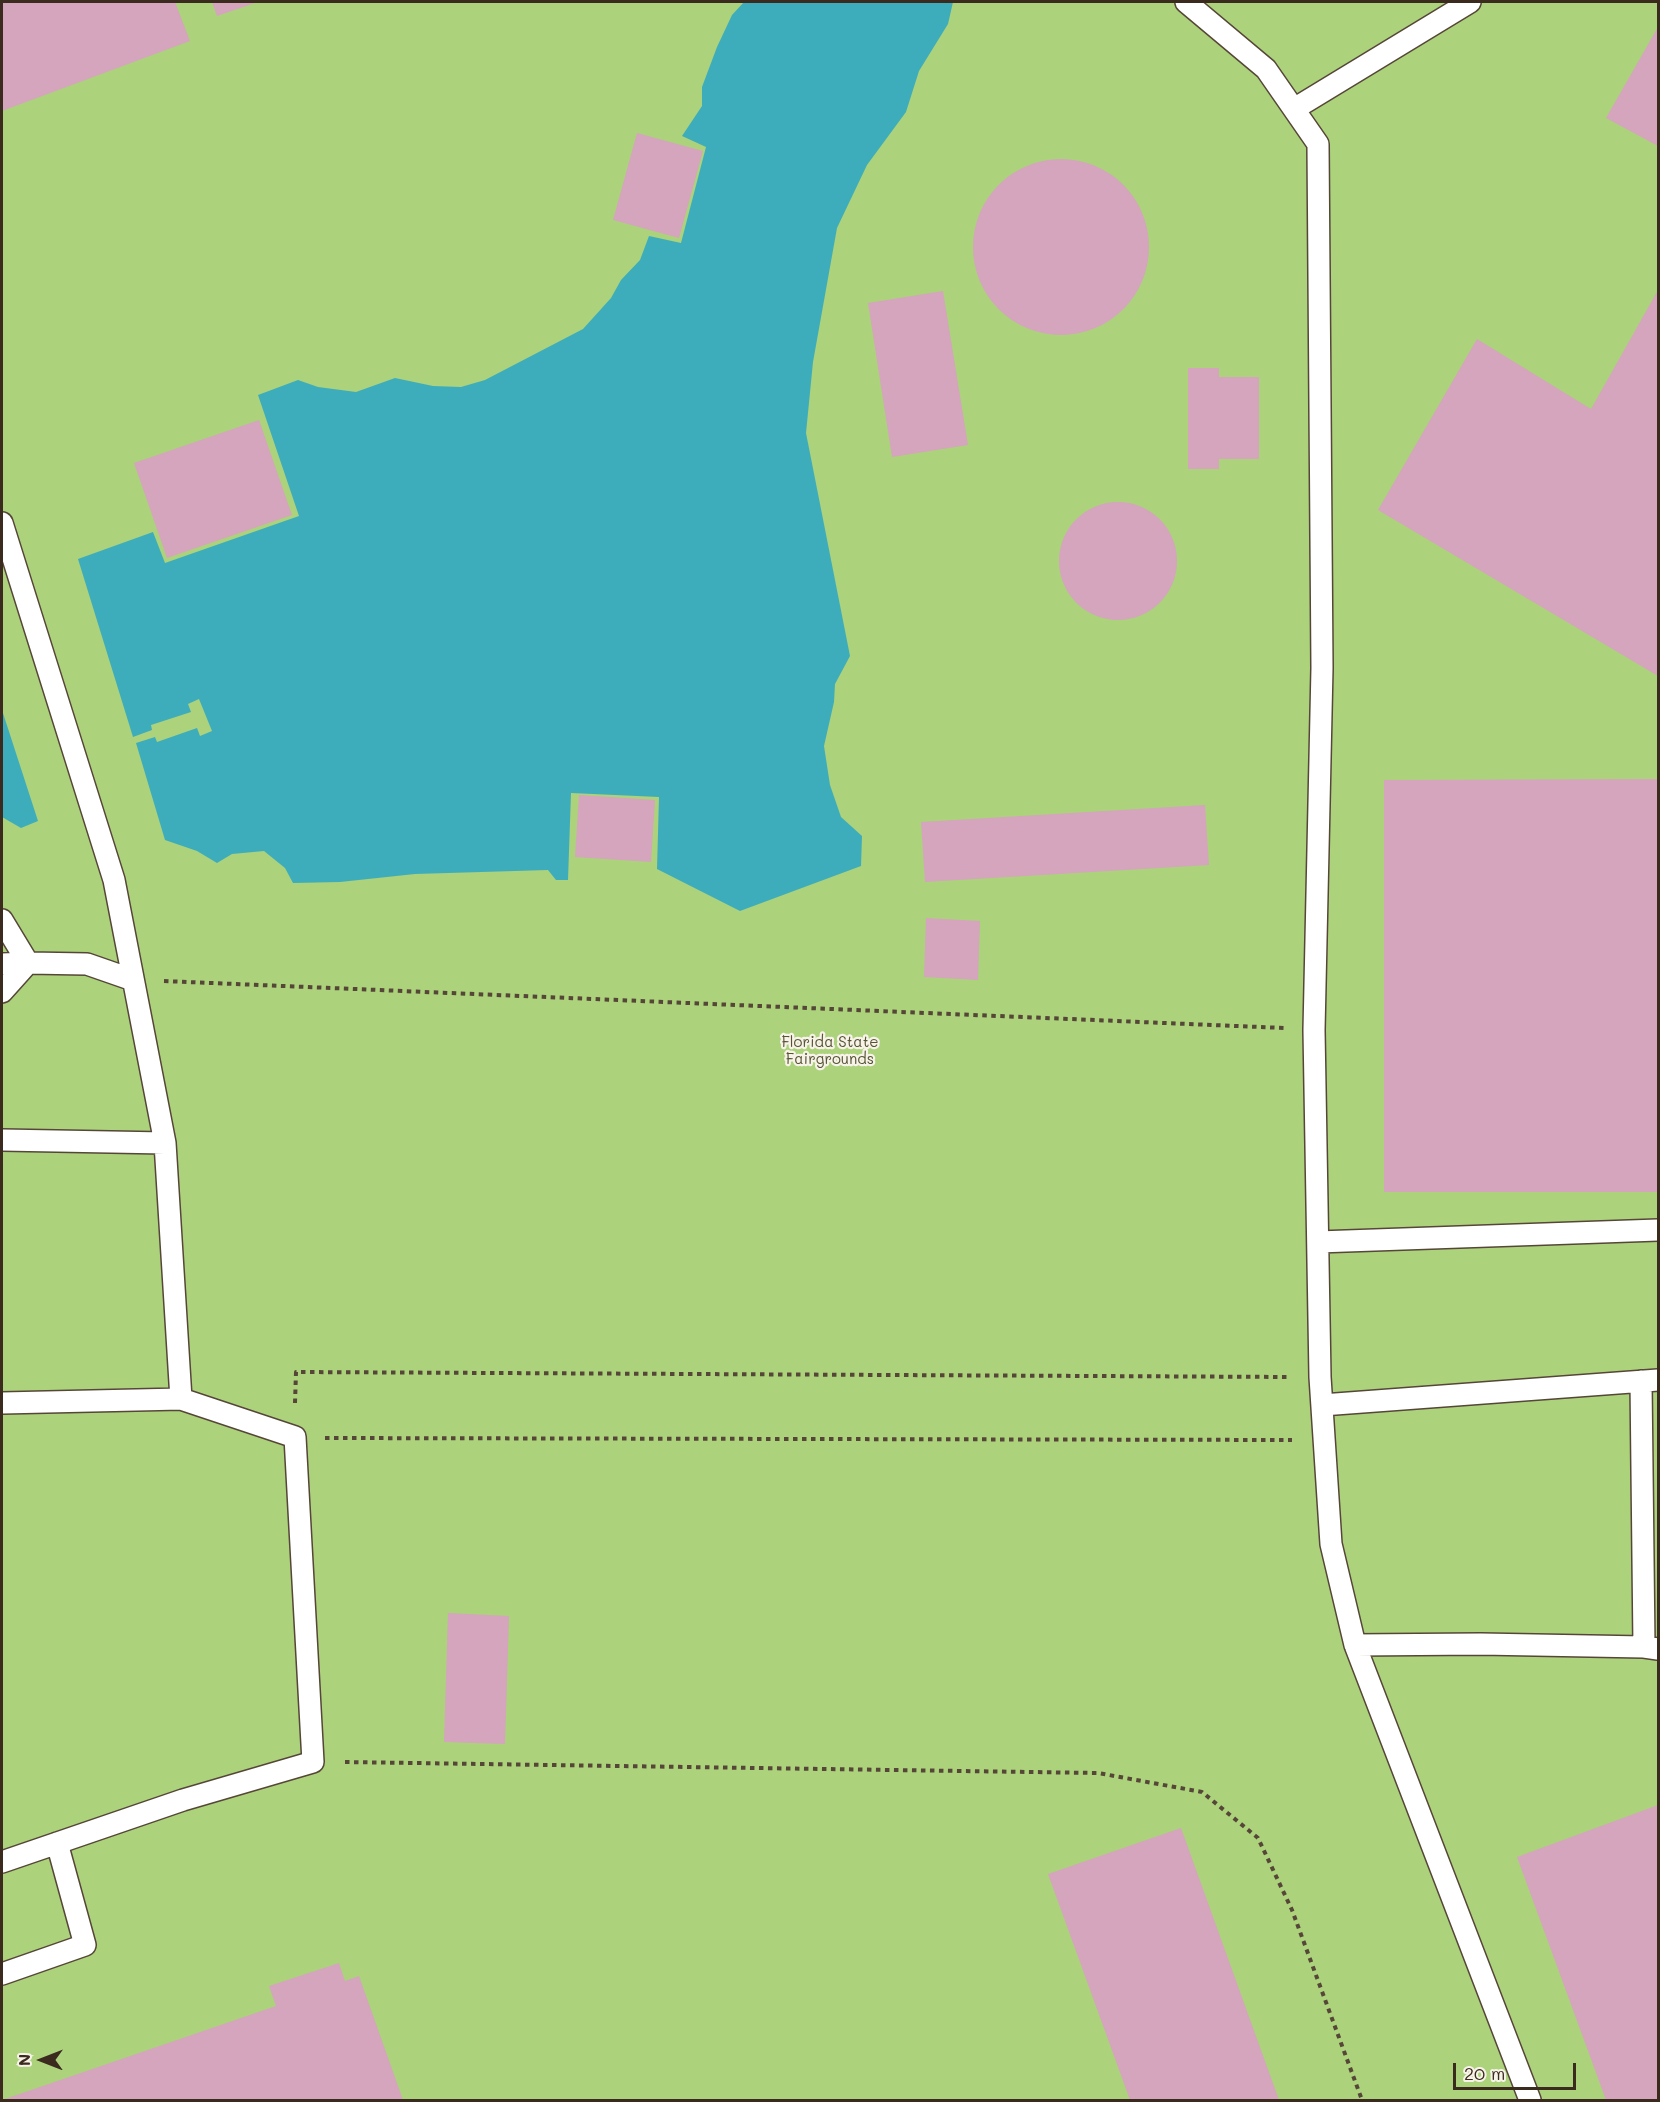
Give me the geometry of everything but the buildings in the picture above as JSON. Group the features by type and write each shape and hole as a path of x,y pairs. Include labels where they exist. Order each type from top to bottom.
{"lane":[{"path":"1186,2 1266,69 1318,144 1323,668 1314,1030 1320,1377 1331,1544 1355,1645 1530,2100"},
{"path":"1294,109 1470,2"},
{"path":"2,523 114,880 165,1143 181,1399"},
{"path":"2,920 28,963"},
{"path":"2,992 28,963"},
{"path":"2,964 87,964 134,980"},
{"path":"2,1140 165,1143"},
{"path":"1318,1242 1659,1230"},
{"path":"1323,1405 1650,1381 1651,1648 1481,1644 1355,1645"},
{"path":"2,1403 181,1399 295,1437 313,1762 183,1800 2,1862"},
{"path":"2,1974 85,1945 57,1843"}],"path":[{"path":"134,980 1314,1030"},
{"path":"1320,1377 296,1372 295,1437 1324,1440"},
{"path":"313,1762 1098,1773 1202,1792 1258,1838 1292,1910 1362,2100"}],"green space":[{"name":"Florida State Fairgrounds","path":"2,2 1658,2 1658,2100 2,2100"}],"water":[{"path":"744,2 953,2 948,24 919,71 906,112 867,165 837,228 813,362 806,433 850,656 835,684 834,702 824,746 830,785 841,817 862,836 861,866 740,911 657,869 659,797 571,793 568,880 556,880 548,870 415,874 340,882 293,883 285,868 264,851 232,854 217,863 197,851 165,840 136,743 155,737 157,742 197,728 200,736 212,731 199,699 188,704 191,712 151,725 152,730 133,737 78,559 153,532 165,563 299,516 258,395 298,380 318,387 356,392 395,378 433,386 461,387 485,380 583,329 611,298 621,280 640,260 649,236 681,243 706,147 682,136 702,106 702,87 717,47 732,15"},
{"path":"2,710 38,821 21,828 2,817"}]}
